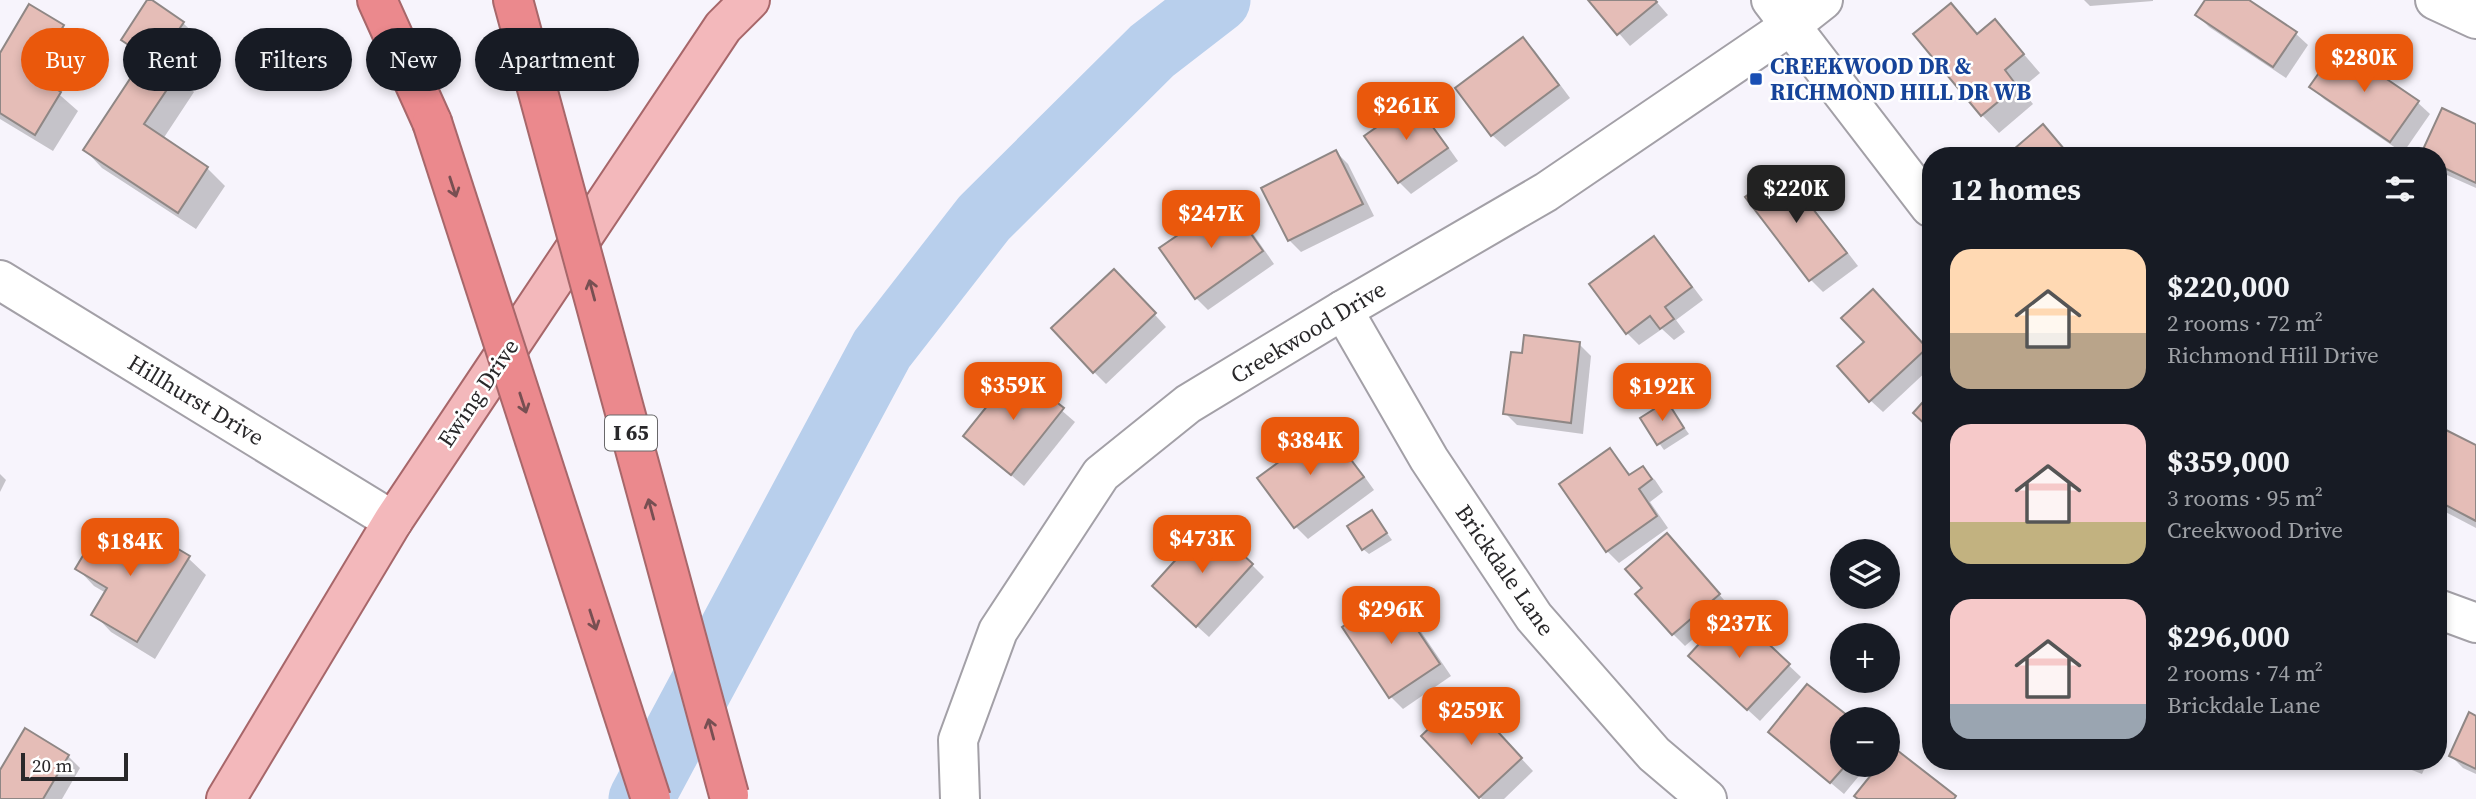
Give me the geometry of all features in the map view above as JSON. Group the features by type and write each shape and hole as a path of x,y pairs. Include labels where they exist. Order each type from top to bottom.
{"highway":[{"path":"377,0 432,122 651,799"},
{"name":"I 65","path":"513,0 730,797"}],"main road":[{"name":"Ewing Drive","path":"226,799 393,521 723,27 750,0"}],"street":[{"name":"Creekwood Drive","path":"960,799 958,740 998,631 1101,474 1188,404 1546,192 1780,13 1823,0"},
{"path":"2435,0 2476,19"},
{"path":"1780,13 1922,197"},
{"name":"Hillhurst Drive","path":"0,280 393,521"},
{"name":"Brickdale Lane","path":"1343,310 1429,459 1534,617 1654,754 1707,799"},
{"path":"2447,612 2476,623"}],"building":[{"path":"147,0 152,0 184,22 180,28 129,28"},
{"path":"1588,0 1655,0 1657,2 1617,35"},
{"path":"2205,0 2249,0 2297,32 2273,67 2195,15"},
{"path":"1951,3 1977,34 1995,19 2024,54 2005,70 2017,86 1981,116 1913,34"},
{"path":"29,4 64,25 62,28 21,28 21,91 61,92 35,135 0,113 0,53"},
{"path":"1523,37 1559,85 1491,136 1455,88"},
{"path":"2338,46 2419,101 2390,142 2309,87"},
{"path":"123,89 166,91 144,124 208,167 178,213 83,150"},
{"path":"1414,101 1448,148 1398,183 1364,136"},
{"path":"2442,108 2476,124 2476,183 2447,169 2447,147 2424,147"},
{"path":"2043,124 2062,147 2016,147"},
{"path":"1336,150 1363,204 1288,241 1261,188"},
{"path":"1782,169 1847,253 1809,281 1745,197"},
{"path":"1228,201 1263,251 1195,299 1159,248"},
{"path":"1654,236 1692,287 1665,307 1674,319 1660,329 1650,316 1626,334 1589,284"},
{"path":"1114,269 1156,313 1093,373 1051,328"},
{"path":"1873,289 1922,343 1922,353 1869,402 1837,366 1864,342 1841,318"},
{"path":"1524,335 1580,342 1571,423 1503,414 1511,352 1522,353"},
{"path":"1016,370 1064,408 1011,475 963,436"},
{"path":"1667,401 1684,428 1657,445 1640,418"},
{"path":"1922,403 1922,421 1913,413"},
{"path":"1326,427 1364,477 1294,528 1257,478"},
{"path":"2447,430 2476,445 2476,521 2447,506"},
{"path":"1610,448 1629,475 1643,466 1652,479 1639,489 1657,516 1606,552 1559,484"},
{"path":"1372,510 1387,533 1362,550 1347,526"},
{"path":"103,522 143,546 151,533 190,556 137,642 91,615 107,588 75,569"},
{"path":"1209,523 1253,564 1196,627 1152,586"},
{"path":"1667,533 1720,594 1672,635 1635,594 1642,588 1625,569"},
{"path":"1393,593 1440,664 1389,698 1342,627"},
{"path":"1731,609 1790,664 1747,710 1688,656"},
{"path":"1807,684 1837,707 1830,707 1830,777 1835,777 1830,783 1768,732"},
{"path":"1464,695 1522,758 1479,798 1421,736"},
{"path":"2469,712 2476,716 2476,769 2449,756"},
{"path":"25,728 69,755 43,799 0,799 0,770"},
{"path":"1900,752 1956,796 1954,799 1858,799 1854,796 1869,777 1900,777"}],"waterway":[{"path":"641,799 882,349 984,218 1152,51 1218,0"}],"place":[{"name":"CREEKWOOD DR & RICHMOND HILL DR WB","path":"1756,79"}]}
